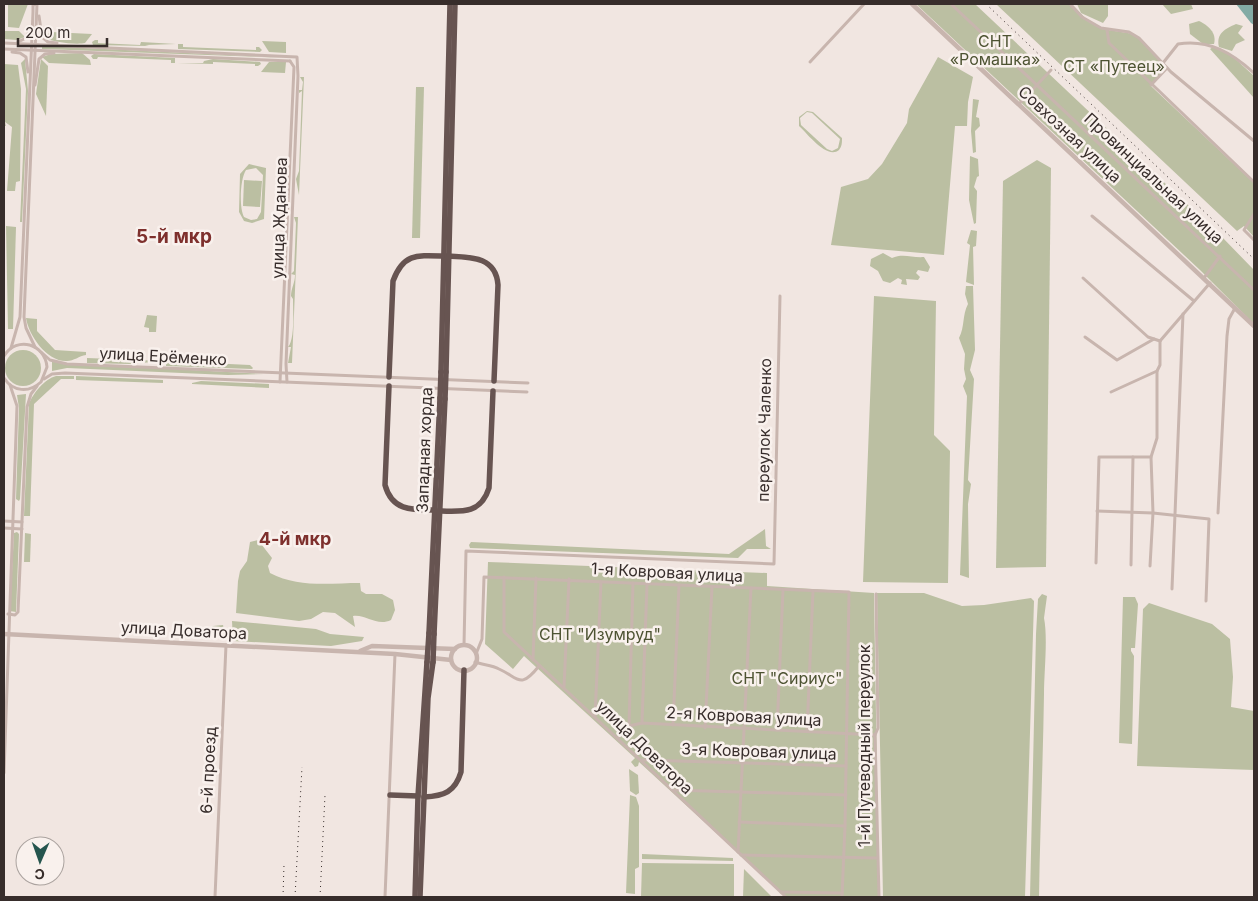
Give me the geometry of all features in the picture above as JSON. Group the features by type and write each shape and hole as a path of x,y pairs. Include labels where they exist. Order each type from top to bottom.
{"highway":[{"name":"Западная хорда","path":"415,897 438,511 443,372 450,4"},
{"name":"Западная хорда","path":"445,256 455,4"},
{"path":"389,377 393,281 396,272 407,259 418,255 474,257 484,260 495,272 498,285 494,381"},
{"path":"390,386 385,485 387,492 395,504 401,508 438,511 469,510 477,507 486,498 489,488 493,391"},
{"path":"390,795 421,797 446,794 452,790 459,780 461,772 464,670"},
{"name":"Западная хорда","path":"420,897 421,797"}],"street":[{"path":"810,62 864,4"},
{"name":"Совхозная улица","path":"912,4 1254,326"},
{"name":"Провинциальная улица","path":"951,4 1168,211 1220,256 1254,290"},
{"path":"35,5 24,317 26,328 35,347"},
{"path":"1072,5 1082,17 1106,30 1129,32 1139,38 1167,68 1254,141"},
{"path":"4,42 20,42 26,38 35,12"},
{"path":"35,12 42,37 48,42 67,46"},
{"path":"1106,30 1109,43 1151,86 1254,182"},
{"path":"4,42 294,55 294,59 4,50"},
{"path":"1163,64 1176,45 1198,44 1226,51 1254,73"},
{"path":"4,50 20,53 27,59 32,86 20,316 11,348 4,355"},
{"path":"32,86 36,83 37,64 41,57 47,54 67,52"},
{"name":"улица Жданова","path":"288,382 299,60 294,55"},
{"name":"улица Жданова","path":"280,382 294,67 290,60"},
{"path":"1151,86 1167,68"},
{"path":"1019,104 1051,70"},
{"path":"1254,214 1244,230 1254,240"},
{"path":"1092,216 1194,301"},
{"path":"1204,278 1220,256"},
{"path":"1083,278 1148,337 1160,341"},
{"path":"1150,566 1153,513 1151,457 1157,438 1157,370 1160,365 1160,341 1210,284"},
{"name":"переулок Чаленко","path":"464,645 466,551 774,564 780,296"},
{"path":"1218,513 1229,319 1236,308"},
{"path":"1172,589 1173,521 1177,515 1184,314"},
{"path":"1085,337 1117,360 1155,339"},
{"path":"11,348 26,344 35,347"},
{"name":"улица Ерёменко","path":"35,347 50,360 63,364 528,383"},
{"path":"11,619 16,614 22,529 26,407 31,394 44,378 47,368 41,352"},
{"path":"1112,392 1157,370"},
{"name":"улица Ерёменко","path":"44,378 60,373 527,392"},
{"path":"263,373 263,381"},
{"path":"4,379 10,386 17,406 8,613 11,619 4,773"},
{"path":"10,386 21,390 37,386"},
{"path":"1096,563 1099,457 1151,457"},
{"path":"1131,565 1134,457"},
{"path":"13,501 18,504 23,501"},
{"path":"1097,511 1153,513 1209,519 1206,601"},
{"path":"4,521 22,522"},
{"path":"4,528 22,529"},
{"name":"1-я Ковровая улица","path":"476,654 482,640 484,576 849,592 846,733"},
{"name":"улица Доватора","path":"504,577 504,632 786,897"},
{"path":"533,660 536,578"},
{"path":"564,687 569,579"},
{"path":"595,717 601,582"},
{"path":"618,738 629,726 634,583"},
{"path":"642,724 647,584"},
{"path":"674,725 679,585"},
{"path":"705,728 712,586"},
{"path":"751,588 740,792 739,854 877,858"},
{"path":"777,730 783,590"},
{"path":"807,731 814,591"},
{"name":"1-й Путеводный переулок","path":"876,594 878,728 875,735 879,897"},
{"path":"8,613 16,614"},
{"name":"улица Доватора","path":"4,634 395,654 451,660"},
{"name":"6-й проезд","path":"215,897 226,645"},
{"path":"464,645 472,648 476,654 475,662 470,668 464,670 457,668 451,660 455,649 464,645"},
{"name":"улица Доватора","path":"356,652 372,646 455,649"},
{"path":"385,897 395,654"},
{"path":"475,662 494,667 514,679 521,680 531,676 539,666"},
{"name":"2-я Ковровая улица","path":"629,726 642,724 674,725 875,735"},
{"path":"781,892 842,895 846,795 846,733"},
{"name":"3-я Ковровая улица","path":"642,760 846,766"},
{"path":"671,790 846,795"},
{"path":"739,822 845,826"}],"green space":[{"path":"8,4 28,4 19,28 8,27"},
{"name":"СНТ «Ромашка»","path":"916,4 975,4 1221,236 1254,270 1254,324 1200,270"},
{"name":"СТ «Путеец»","path":"996,4 1072,4 1089,22 1102,29 1134,34 1167,67 1151,86 1254,183 1254,237 1244,226 1237,231"},
{"path":"1077,4 1108,4 1108,16 1103,23 1081,13"},
{"path":"1162,4 1191,4 1193,9 1171,14"},
{"path":"1199,21 1206,25 1213,33 1214,44 1203,44 1190,34 1189,24"},
{"path":"1236,24 1243,26 1238,33 1245,40 1236,44 1232,51 1219,47 1218,42 1222,32"},
{"path":"4,31 19,31 25,37 17,40 4,39"},
{"path":"51,32 92,34 85,43 76,44 57,42 43,37"},
{"path":"98,40 98,43 140,45 141,42 176,44 145,45 149,46 93,45 92,42"},
{"path":"262,41 286,42 286,53 269,52"},
{"path":"178,44 183,44 183,47 256,50 256,47 259,47 262,50 260,52 178,49"},
{"path":"42,46 292,58 42,49"},
{"path":"1213,47 1231,55 1254,76 1254,98 1210,49"},
{"path":"82,53 90,60 91,65 49,63 42,57 51,54"},
{"path":"94,54 175,58 175,63 171,63 171,60 98,57 93,59 91,56"},
{"path":"938,57 973,77 968,102 967,126 955,126 944,255 831,245 841,187 868,179 882,164 907,123 909,109"},
{"path":"25,59 28,91 22,222 20,222 26,89 21,63"},
{"path":"41,59 48,66 46,116 36,94"},
{"path":"213,59 260,62 261,64 255,66 255,64 213,62 213,64 177,63 203,63"},
{"path":"269,62 286,62 285,73 261,72"},
{"path":"4,64 18,65 21,89 20,181 16,182 15,191 7,191 12,127 5,122 6,126 4,126"},
{"path":"300,77 304,77 299,195 296,179 299,171 302,91 299,93 299,90 302,90 303,82"},
{"path":"416,87 424,87 420,238 412,238"},
{"path":"973,99 979,100 976,117 979,118 980,126 975,131 976,152 973,153 971,131"},
{"path":"807,111 813,112 842,138 839,150 834,152 823,149 799,126 799,117","holes":["807,112 812,113 840,139 838,148 832,151 827,149 801,125 800,118"]},
{"path":"970,156 978,159 979,176 974,187 977,191 976,223 974,224 969,200"},
{"path":"1037,160 1051,168 1046,567 996,568 1003,181"},
{"path":"249,164 266,168 264,219 252,223 244,221 239,212 240,174","holes":["256,168 263,175 261,212 257,219 251,220 244,217 242,213 242,180 246,170"]},
{"path":"244,180 262,181 260,207 243,206"},
{"path":"294,217 298,217 292,363 288,363 291,347 288,347 292,338 293,324 293,299 291,296 295,275 291,274 294,271 296,223"},
{"path":"6,226 16,227 13,329 8,329"},
{"path":"971,230 977,231 976,246 973,247 974,285 966,282 970,245 967,243"},
{"path":"883,253 892,258 904,256 924,257 930,267 928,272 918,270 916,273 920,277 918,280 906,279 907,285 901,284 902,280 898,278 890,283 883,281 878,271 870,266 871,259"},
{"path":"966,286 973,286 975,350 970,370 974,379 968,480 971,484 968,504 969,578 960,575 967,396 963,386 966,379 964,369 965,354 959,338 968,304 965,294"},
{"path":"874,296 936,301 934,435 950,451 948,583 863,582"},
{"path":"147,315 157,316 156,332 149,332 149,328 144,327"},
{"path":"26,318 37,319 37,331 55,350 86,352 86,355 67,361 60,360 46,353 35,340"},
{"path":"23,350 35,356 41,368 35,380 23,386 11,380 5,368 11,356"},
{"path":"87,358 164,361 129,364 87,363"},
{"path":"52,361 59,363 264,374 228,375 67,368 52,371"},
{"path":"166,361 250,365 253,368 166,366"},
{"path":"56,376 74,376 74,379 61,379 34,404 30,516 24,516 29,404 33,395 40,387"},
{"path":"76,376 163,380 163,383 76,380"},
{"path":"201,381 269,384 269,388 192,384"},
{"path":"26,394 19,501 16,499 19,408 17,395"},
{"path":"765,529 766,546 771,549 747,549 738,558 470,548 469,545 471,542 729,554"},
{"path":"17,532 19,534 16,612 10,611 14,533"},
{"path":"25,533 31,534 30,562 24,562"},
{"path":"258,540 272,558 268,566 270,573 281,578 303,583 360,583 361,591 366,594 382,594 393,600 395,610 391,620 381,622 353,616 355,627 335,613 323,612 311,619 299,621 236,613 240,571 247,561 250,542"},
{"name":"СНТ \"Изумруд\"","path":"488,562 767,573 767,586 874,593 879,897 786,897 639,762 638,766 635,767 631,762 635,758 524,656 513,669 485,644"},
{"path":"877,593 924,593 962,606 984,605 1031,598 1034,601 1025,897 883,897"},
{"path":"1042,594 1047,596 1044,618 1046,645 1039,897 1030,897 1036,634 1038,599"},
{"path":"1123,597 1135,597 1138,604 1135,648 1131,648 1134,656 1132,744 1119,743"},
{"path":"1149,603 1212,624 1230,639 1233,677 1231,707 1254,711 1254,770 1137,766 1143,609"},
{"path":"232,621 316,629 330,634 364,637 362,641 331,646 233,641"},
{"path":"223,625 226,638 205,633 213,626"},
{"path":"629,769 638,775 639,793 636,795 630,791"},
{"path":"630,795 636,797 639,806 639,867 635,869 635,894 626,893"},
{"path":"642,854 733,858 733,861 642,859"},
{"path":"642,863 734,864 734,897 641,897"},
{"path":"744,869 772,897 743,897"}],"water":[{"path":"1236,4 1254,4 1254,25 1251,23"}],"railway":[{"path":"986,4 1254,259"},
{"path":"295,897 302,767"},
{"path":"320,897 325,795"},
{"path":"283,897 284,864"}],"district":[{"name":"5-й мкр","path":"174,236"},
{"name":"4-й мкр","path":"295,538"}],"park label":[{"name":"СНТ \"Сириус\"","path":"787,678"}]}
